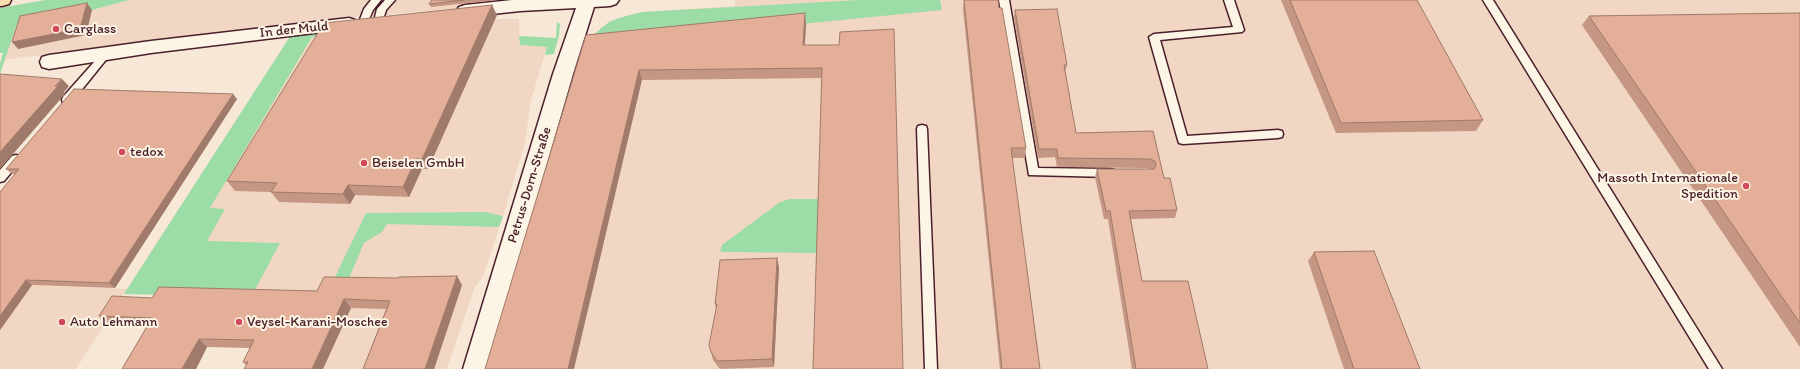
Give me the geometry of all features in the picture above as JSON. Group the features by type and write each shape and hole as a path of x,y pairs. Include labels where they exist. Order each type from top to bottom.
{"street":[{"path":"446,13 515,3 610,0"},
{"name":"Petrus-Dorn-Straße","path":"475,369 561,81 587,1"},
{"name":"In der Muld","path":"49,62 287,30 379,21"}],"lane":[{"path":"376,0 369,9 379,21"},
{"path":"379,21 382,9 390,0"},
{"path":"1004,0 1034,172 1124,173"},
{"path":"1228,0 1239,30 1154,37 1183,140 1278,134"},
{"path":"1488,0 1716,369"},
{"path":"59,109 106,54"},
{"path":"922,129 931,369"},
{"path":"0,178 25,150"}],"shaded area":[{"path":"129,0 519,0 511,3 298,23 155,39 5,60 17,24 92,10"},
{"path":"735,0 1800,0 1800,369 494,369 600,28 619,18 642,12 735,6"},
{"name":"Beiselen GmbH","path":"495,19 519,19 520,45 547,47 531,100 525,143 503,216 484,274 474,289 447,369 292,369 324,299 124,294 76,369 0,369 0,284 127,289 291,35"}],"green space":[{"path":"45,0 129,0 92,10 17,24 0,74 0,63 3,53 0,53 0,8"},
{"path":"859,0 940,0 942,10 651,39 593,35 609,22 642,12"},
{"path":"557,22 560,24 559,35 554,54 545,55 547,47 520,45 519,36 556,38"},
{"path":"331,31 329,35 312,37 210,208 225,209 207,241 280,243 251,297 124,294 291,35"},
{"path":"790,199 819,199 818,253 720,251 722,245 780,202"},
{"path":"485,212 503,216 499,227 387,224 382,232 364,243 346,285 331,285 366,213"}],"building":[{"path":"432,0 464,0 429,4"},
{"path":"964,0 998,0 999,8 1002,8 1026,148 1011,148 1040,369 1002,369"},
{"path":"1290,0 1417,0 1483,120 1341,123"},
{"path":"87,3 80,29 12,42 20,16"},
{"path":"492,5 422,159 416,159 403,187 348,185 343,194 271,192 277,183 227,181 324,23"},
{"path":"1057,9 1067,65 1064,65 1076,133 1153,131 1164,178 1170,178 1177,210 1129,211 1142,281 1188,281 1208,369 1136,369 1110,211 1106,211 1097,169 1154,169 1156,165 1155,161 1150,159 1058,158 1057,149 1039,149 1015,10"},
{"path":"805,13 803,45 839,45 840,32 894,29 903,369 813,369 822,68 639,70 568,369 485,369 586,35"},
{"name":"Massoth Internationale Spedition","path":"1800,13 1800,323 1589,16"},
{"path":"0,74 62,79 55,86 58,86 0,152"},
{"name":"tedox","path":"74,89 233,94 109,283 26,280 0,316 0,192 19,169 6,169"},
{"path":"1374,251 1420,369 1354,369 1314,252"},
{"path":"777,258 772,359 717,361 711,352 709,345 717,304 715,304 720,260"},
{"path":"457,276 425,369 363,369 390,301 344,299 312,369 244,369 248,362 243,362 254,340 199,339 182,369 122,369 152,318 99,316 112,296 152,298 159,287 317,291 324,277 398,278"}],"place":[{"name":"Carglass","path":"56,29"},
{"name":"tedox","path":"122,152"},
{"name":"Beiselen GmbH","path":"364,163"},
{"name":"Massoth Internationale Spedition","path":"1746,186"},
{"name":"Auto Lehmann","path":"62,322"},
{"name":"Veysel-Karani-Moschee","path":"239,322"}]}
